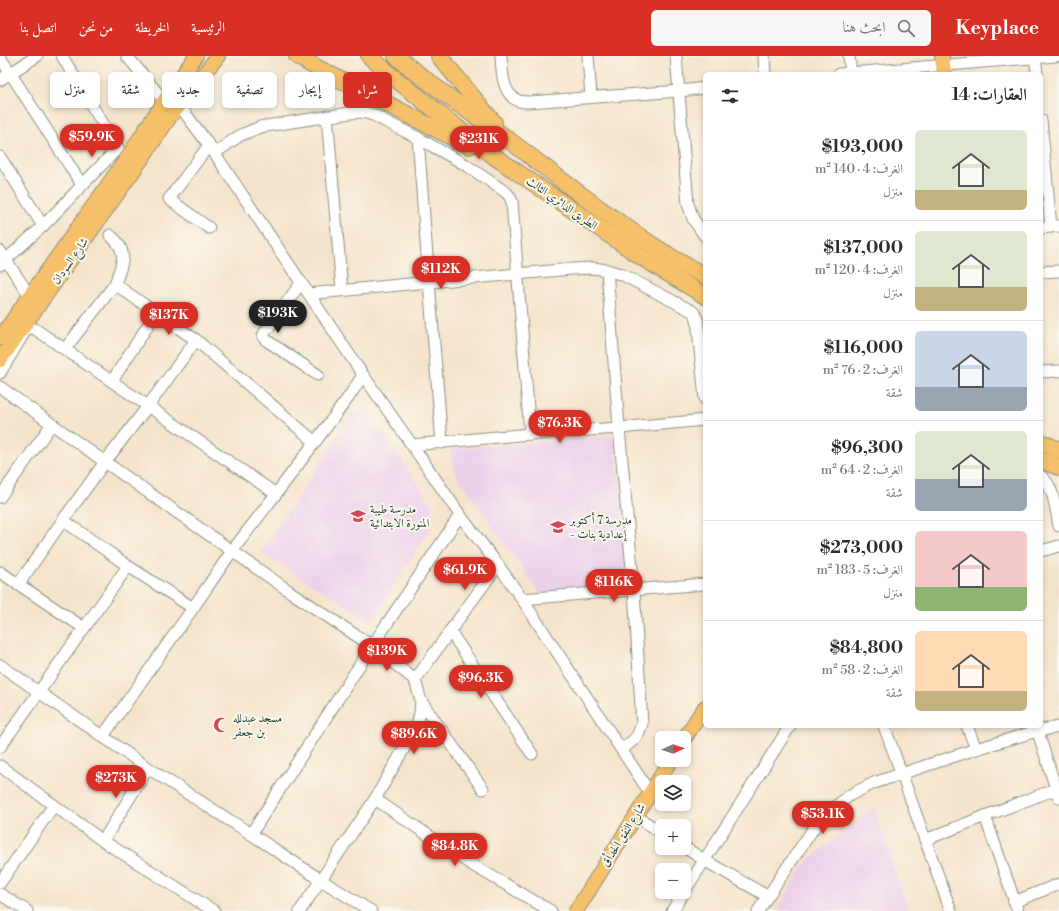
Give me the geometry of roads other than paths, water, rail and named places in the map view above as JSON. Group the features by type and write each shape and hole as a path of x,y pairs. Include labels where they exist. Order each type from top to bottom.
{"highway":[{"path":"288,56 304,60 470,146 495,156"},
{"name":"الطريق الدائري الثالث","path":"369,56 398,81 495,156 642,258 703,295"},
{"name":"الطريق الدائري الثالث","path":"396,56 441,92 510,141 569,186 669,256 703,275"},
{"path":"439,56 510,141"},
{"path":"1043,443 1059,450"},
{"path":"1043,461 1059,467"}],"main road":[{"path":"185,72 196,56"},
{"path":"205,72 218,56"},
{"path":"134,159 162,105"},
{"path":"134,159 177,108"},
{"name":"شارع السودان","path":"0,338 30,296 88,223 134,159"},
{"name":"شارع السودان","path":"0,360 88,223"},
{"path":"689,731 703,710"},
{"name":"شارع النفق الحدأق","path":"576,911 667,767"}],"street":[{"path":"0,80 37,56"},
{"path":"30,296 2,259 43,226 118,148 62,56"},
{"path":"128,56 162,98"},
{"path":"501,56 505,87 511,97 520,101 529,102 703,88"},
{"path":"588,56 591,97"},
{"path":"676,56 680,90 688,204 693,219 703,233"},
{"path":"764,56 765,72"},
{"path":"847,72 849,56"},
{"path":"868,72 1056,56"},
{"path":"0,57 82,185"},
{"path":"1035,57 1037,72"},
{"path":"181,108 212,149 362,375 460,515 522,599 650,793"},
{"path":"209,228 169,199 212,149 260,127 363,112 373,115 418,138 466,165 507,193 512,202 530,434"},
{"path":"328,116 342,290"},
{"path":"418,138 442,443"},
{"path":"1043,144 1050,227"},
{"path":"0,157 43,226"},
{"path":"65,349 115,284 124,259 123,251 116,240 110,235"},
{"path":"309,294 572,268 607,270 638,282 695,314 697,319 703,379"},
{"path":"607,270 619,428 634,590 642,724 635,740 622,749"},
{"path":"1043,272 1059,271"},
{"path":"301,283 263,336 266,340 318,375"},
{"path":"115,284 196,340 315,442"},
{"path":"112,381 156,313"},
{"path":"0,373 26,330 31,328 35,329 276,494"},
{"path":"18,585 105,462 196,340"},
{"path":"1043,372 1059,371"},
{"path":"103,736 232,551 348,398 362,375"},
{"path":"0,386 105,462 292,593 372,646 416,680 420,700 420,713 417,726 375,799 300,911"},
{"path":"412,445 703,420"},
{"path":"0,497 52,424"},
{"path":"1043,478 1050,487 1059,526"},
{"path":"251,834 372,646 460,515"},
{"path":"63,520 128,566 193,608"},
{"path":"1043,550 1059,546"},
{"path":"416,680 498,565"},
{"path":"0,747 128,566"},
{"path":"0,572 84,628"},
{"path":"522,599 703,584"},
{"path":"450,631 532,754"},
{"path":"0,665 148,768 371,911"},
{"path":"420,700 483,789"},
{"path":"758,911 813,829 831,810 850,795 902,773 1036,729 1059,727"},
{"path":"672,911 789,728"},
{"path":"885,728 951,911"},
{"path":"968,728 976,749"},
{"path":"925,840 985,816 1058,793 1036,729"},
{"path":"0,766 103,841 201,908 214,911"},
{"path":"103,841 148,768"},
{"path":"375,799 469,863 551,911"},
{"path":"0,883 54,805"},
{"path":"636,816 655,828"},
{"path":"985,816 1016,906 1059,884"},
{"path":"691,852 767,896"},
{"path":"0,894 27,911"}],"place":[{"name":"مدرسة طيبة المنورة الابتدائية","path":"358,516"},
{"name":"مدرسة 7 أكتوبر - إعدادية بنات","path":"558,527"},
{"name":"مسجد عبدلله بن جعفر","path":"221,725"}]}
